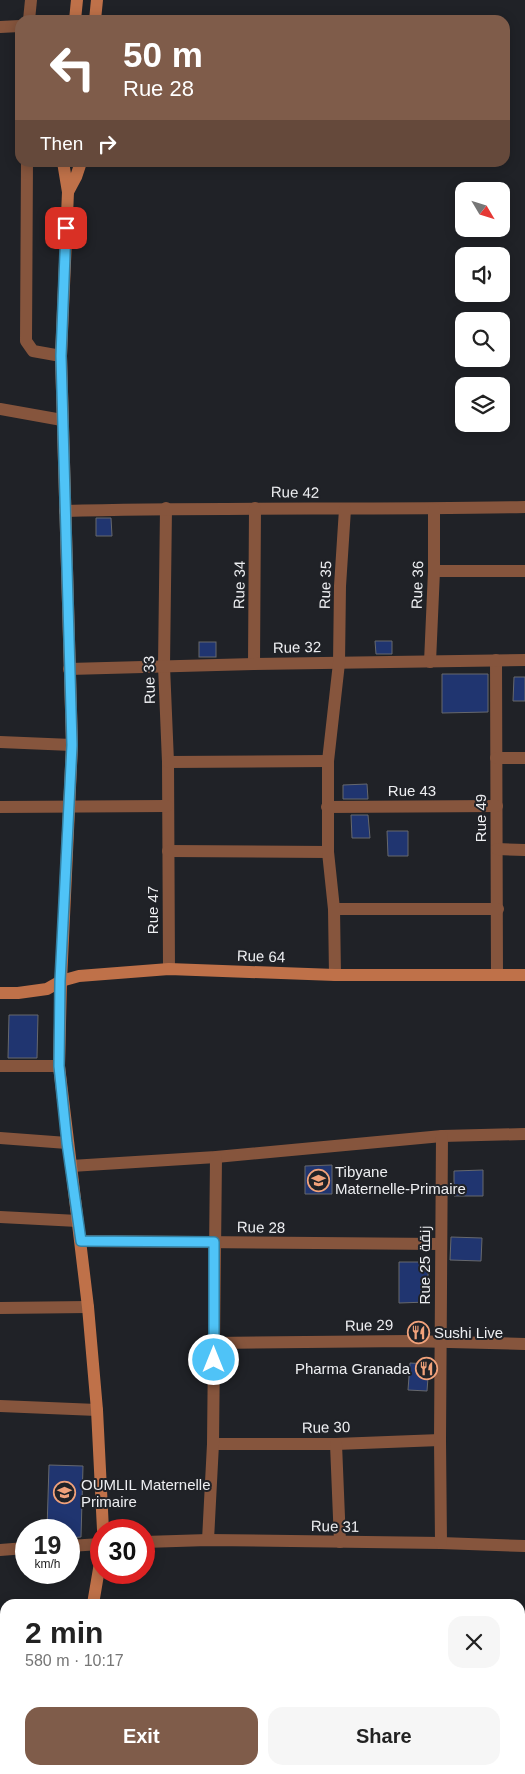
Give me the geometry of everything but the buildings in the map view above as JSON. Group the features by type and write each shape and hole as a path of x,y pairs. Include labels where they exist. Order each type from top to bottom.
{"street":[{"path":"29,15 30,0"},
{"path":"76,15 77,0"},
{"path":"96,15 97,0"},
{"path":"0,27 15,26"},
{"path":"27,167 26,340 33,351 61,356"},
{"path":"64,167 68,192 61,356 72,745 60,981 59,1066 88,1307 97,1410 102,1519"},
{"path":"68,192 79,167"},
{"path":"0,409 62,420"},
{"name":"Rue 42","path":"65,511 166,508 525,508"},
{"name":"Rue 33","path":"166,508 164,666 168,762 168,850"},
{"name":"Rue 34","path":"254,664 255,508"},
{"name":"Rue 35","path":"335,976 334,909 328,852 328,760 339,663 340,586 345,509"},
{"name":"Rue 36","path":"430,662 434,571 434,509"},
{"path":"434,571 525,571"},
{"name":"Rue 49","path":"496,660 497,975"},
{"name":"Rue 32","path":"69,669 525,660"},
{"path":"0,742 72,745"},
{"path":"496,758 525,758"},
{"path":"168,762 328,760"},
{"path":"0,807 167,806"},
{"name":"Rue 43","path":"328,807 497,806"},
{"path":"497,849 525,850"},
{"path":"168,850 328,852"},
{"name":"Rue 47","path":"168,850 169,969"},
{"path":"334,909 498,909"},
{"name":"Rue 64","path":"0,993 18,994 46,989 60,981 79,976 169,969 335,976 525,975"},
{"path":"0,1066 59,1066"},
{"path":"71,1166 216,1157 442,1136 525,1134"},
{"name":"Rue 25 زنقة","path":"441,1543 440,1244 442,1136"},
{"path":"0,1138 67,1143"},
{"path":"208,1540 213,1444 216,1157"},
{"path":"0,1217 78,1221"},
{"name":"Rue 28","path":"81,1241 440,1244"},
{"path":"0,1308 88,1307"},
{"name":"Rue 29","path":"214,1343 409,1341 525,1344"},
{"path":"0,1406 97,1410"},
{"name":"Rue 30","path":"213,1444 336,1444 440,1440"},
{"path":"336,1444 340,1542"},
{"name":"Rue 31","path":"155,1542 208,1540 525,1546"},
{"path":"0,1550 15,1549"},
{"path":"94,1599 96,1584"}],"place":[{"name":"Tibyane Maternelle-Primaire","path":"319,1180"},
{"name":"Sushi Live","path":"418,1332"},
{"name":"Pharma Granada","path":"426,1368"},
{"name":"OUMLIL Maternelle Primaire","path":"65,1493"}],"route":[{"path":"66,228 61,356 72,745 60,981 59,1066 67,1143 81,1241 214,1242 214,1360"}]}
